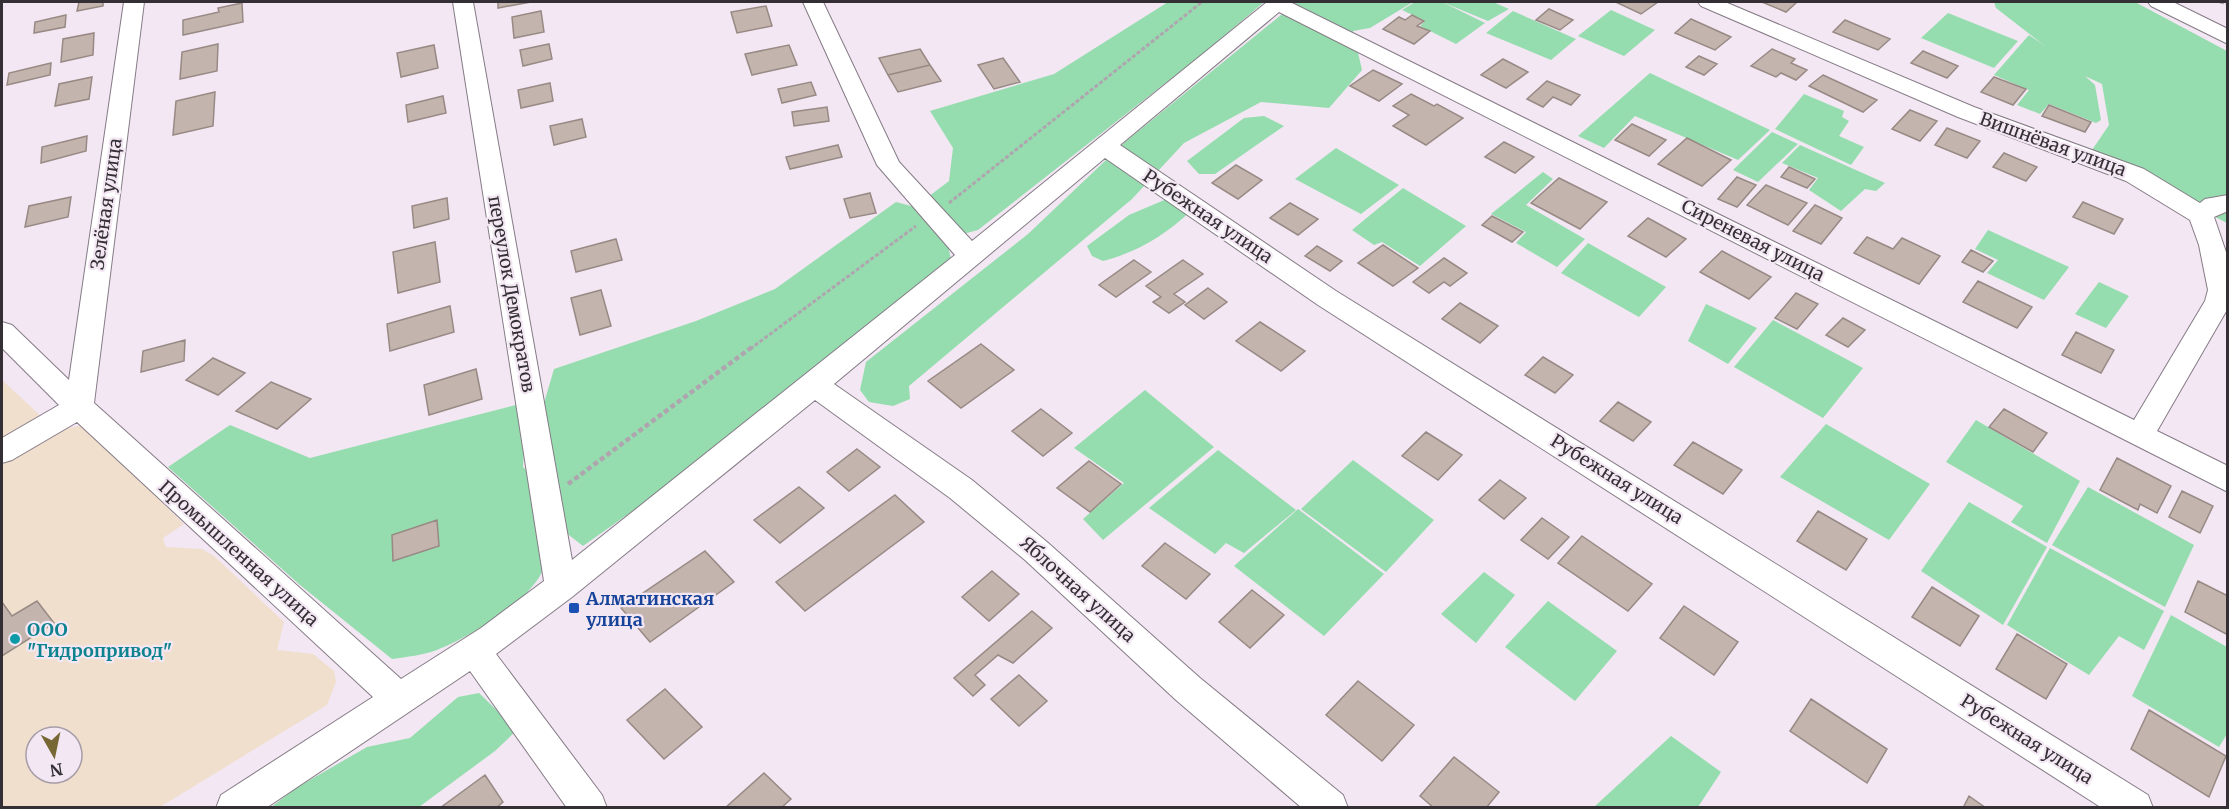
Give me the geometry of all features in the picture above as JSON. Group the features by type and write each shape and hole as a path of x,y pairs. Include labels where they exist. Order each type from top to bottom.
{"street":[{"name":"Зелёная улица","path":"79,407 134,2"},
{"name":"переулок Демократов","path":"463,2 561,587"},
{"path":"813,2 889,165 970,256"},
{"path":"234,807 474,650 561,587 814,385 1278,2"},
{"name":"Сиреневая улица","path":"1278,2 2228,480"},
{"name":"Вишнёвая улица","path":"1708,2 1966,112 2121,168 2201,215"},
{"path":"2158,2 2228,38"},
{"path":"2188,2 2228,18"},
{"name":"Рубежная улица","path":"1102,145 1327,298 2135,807"},
{"path":"2140,435 2218,301 2224,297 2212,244 2201,215 2214,205 2228,203"},
{"name":"Промышленная улица","path":"2,332 79,407 399,699"},
{"name":"Яблочная улица","path":"814,385 961,489 1036,551 1188,688 1330,807"},
{"path":"2,452 79,407"},
{"path":"474,650 589,807"}],"path":[{"path":"941,208 1202,2"},
{"path":"2220,2 2228,4"},
{"path":"565,487 925,220"}],"shaded area":[{"path":"2,380 44,419 2,444"},
{"path":"83,425 184,524 163,538 166,547 202,549 214,556 284,622 277,650 313,654 334,671 336,682 327,705 160,807 2,807 2,465 60,430"}],"green space":[{"path":"1168,2 1264,2 1205,52 978,230 963,234 928,197 949,181 953,148 930,111 1054,74"},
{"path":"1297,2 1413,2 1370,28 1353,31 1362,70 1329,108 1261,102 1184,143 1132,199 909,386 910,399 893,406 869,402 860,390 866,362 1028,234 1125,142"},
{"path":"1415,2 1442,2 1485,23 1456,44 1420,26 1425,21 1402,10"},
{"path":"1442,2 1493,2 1509,9 1488,21"},
{"path":"1994,2 2135,2 2227,51 2227,223 2090,153 2109,125 2102,84 2085,76 2095,85 2101,120 2096,123 2049,104 2040,114 2017,105 2029,90 1994,75 2029,35 2045,46 1996,8"},
{"path":"1611,10 1655,30 1624,56 1578,36"},
{"path":"1513,11 1576,39 1551,60 1486,33"},
{"path":"1948,13 2018,41 1994,68 1921,38"},
{"path":"1650,73 1770,130 1738,160 1635,116 1604,148 1578,136"},
{"path":"1804,94 1844,111 1842,117 1849,121 1839,136 1864,147 1851,165 1775,129"},
{"path":"1264,116 1284,126 1215,174 1199,174 1187,161 1244,118"},
{"path":"1772,132 1798,144 1758,182 1733,170"},
{"path":"1800,145 1885,183 1876,191 1865,189 1841,211 1809,190 1818,178 1782,163"},
{"path":"1336,148 1399,185 1361,214 1295,179"},
{"path":"1543,172 1553,179 1526,205 1585,239 1557,267 1516,243 1526,232 1491,214"},
{"path":"1403,188 1466,226 1420,266 1382,242 1374,245 1352,230"},
{"path":"1169,198 1191,211 1171,228 1139,248 1103,261 1092,256 1087,246 1129,215"},
{"path":"896,202 915,207 948,245 951,260 719,450 583,546 565,532 542,410 554,369 696,321 775,289"},
{"path":"1988,230 2069,267 2044,300 1987,273 1998,260 1975,249"},
{"path":"1588,243 1666,287 1639,317 1561,273"},
{"path":"2099,282 2129,296 2106,328 2075,314"},
{"path":"1706,304 1757,328 1728,364 1688,341"},
{"path":"1773,320 1863,368 1823,418 1734,367"},
{"path":"1145,390 1214,447 1103,540 1083,519 1124,483 1074,448"},
{"path":"527,402 523,467 533,476 544,567 538,580 527,592 499,616 451,644 415,656 392,659 300,585 168,467 230,425 310,458"},
{"path":"1976,420 2080,481 2047,543 2011,522 2023,506 1946,462"},
{"path":"1826,424 1930,484 1889,540 1780,477"},
{"path":"1218,450 1296,510 1244,553 1226,543 1215,554 1149,508"},
{"path":"1353,460 1434,520 1386,572 1301,509"},
{"path":"2088,487 2194,545 2165,607 2052,545"},
{"path":"1969,502 2047,547 2003,625 1921,571"},
{"path":"1298,509 1384,574 1324,636 1234,566"},
{"path":"2050,548 2164,611 2144,650 2119,636 2089,675 2007,625"},
{"path":"1484,572 1515,595 1476,643 1441,614"},
{"path":"1548,601 1617,651 1575,701 1505,647"},
{"path":"2171,615 2227,647 2227,734 2219,747 2132,696"},
{"path":"479,693 517,730 495,751 419,807 270,808 296,788 367,747 410,738 458,697"},
{"path":"1671,736 1721,772 1698,807 1594,807"}],"building":[{"path":"79,2 103,2 103,6 77,11"},
{"path":"498,2 531,2 498,8"},
{"path":"1658,2 1641,14 1618,3"},
{"path":"1762,2 1797,2 1786,12"},
{"path":"242,3 243,22 183,35 183,20 219,12 218,8"},
{"path":"766,6 772,26 737,33 731,12"},
{"path":"1549,9 1573,20 1560,30 1536,20"},
{"path":"541,11 544,32 514,38 512,17"},
{"path":"66,15 65,27 34,33 35,22"},
{"path":"1412,15 1424,21 1417,26 1430,31 1414,44 1383,29 1399,17 1405,20"},
{"path":"1691,19 1731,37 1715,50 1675,33"},
{"path":"1845,20 1890,39 1878,50 1833,32"},
{"path":"94,33 93,55 61,62 63,39"},
{"path":"218,44 217,71 180,79 182,52"},
{"path":"549,44 552,59 523,66 520,50"},
{"path":"434,45 438,68 401,77 397,53"},
{"path":"789,45 797,65 752,75 745,54"},
{"path":"920,49 930,65 888,75 879,58"},
{"path":"1772,49 1795,59 1791,63 1807,70 1796,80 1781,73 1776,77 1751,66"},
{"path":"1923,51 1958,66 1947,78 1911,63"},
{"path":"1699,56 1717,64 1704,75 1686,67"},
{"path":"1003,58 1020,82 994,89 978,65"},
{"path":"1503,59 1528,72 1506,88 1481,75"},
{"path":"51,63 50,75 7,85 9,73"},
{"path":"930,65 941,81 898,92 888,75"},
{"path":"1373,70 1402,84 1379,101 1350,86"},
{"path":"1823,75 1877,100 1863,112 1809,86"},
{"path":"92,77 89,99 55,106 59,84"},
{"path":"1994,77 2026,89 2013,105 1981,92"},
{"path":"1547,81 1580,95 1571,105 1553,97 1543,107 1527,99"},
{"path":"811,82 816,95 782,103 778,89"},
{"path":"550,83 553,101 521,108 518,90"},
{"path":"215,92 213,126 173,135 176,101"},
{"path":"1411,94 1434,106 1437,104 1463,118 1426,145 1393,126 1409,115 1393,106"},
{"path":"443,96 446,113 408,122 406,105"},
{"path":"2049,105 2091,122 2085,132 2042,116"},
{"path":"827,107 829,121 794,126 792,112"},
{"path":"1910,110 1937,121 1920,141 1892,129"},
{"path":"582,119 586,137 554,145 550,126"},
{"path":"1632,124 1666,140 1649,156 1615,140"},
{"path":"1947,128 1980,141 1967,158 1935,145"},
{"path":"87,136 86,151 41,163 42,147"},
{"path":"1687,138 1731,160 1702,186 1658,164"},
{"path":"1504,142 1534,157 1515,173 1485,157"},
{"path":"838,145 842,157 790,169 786,157"},
{"path":"2004,153 2037,167 2026,181 1993,167"},
{"path":"1236,165 1262,180 1238,199 1212,183"},
{"path":"1789,167 1815,179 1807,188 1781,177"},
{"path":"1737,177 1756,185 1737,207 1718,199"},
{"path":"1559,178 1607,202 1580,229 1531,203"},
{"path":"1766,185 1807,203 1788,225 1747,205"},
{"path":"870,193 876,213 850,218 844,199"},
{"path":"71,197 68,217 25,227 29,206"},
{"path":"447,198 449,219 414,228 412,206"},
{"path":"2083,202 2123,219 2114,234 2073,217"},
{"path":"1290,203 1318,219 1298,235 1270,218"},
{"path":"1815,205 1842,218 1821,244 1793,231"},
{"path":"1492,216 1523,232 1512,242 1482,225"},
{"path":"1648,218 1686,239 1666,257 1628,236"},
{"path":"1867,237 1893,249 1902,238 1940,256 1919,284 1854,253"},
{"path":"616,239 622,260 576,272 571,251"},
{"path":"435,242 440,282 398,293 393,252"},
{"path":"1383,245 1418,268 1393,286 1358,263"},
{"path":"1317,246 1342,261 1330,271 1305,256"},
{"path":"1971,250 1993,261 1983,272 1962,262"},
{"path":"1722,251 1771,277 1749,299 1700,272"},
{"path":"1444,258 1467,273 1450,286 1444,282 1429,293 1413,282"},
{"path":"1134,260 1151,272 1116,297 1099,285"},
{"path":"1183,260 1203,274 1174,294 1185,302 1169,313 1153,302 1161,297 1146,286"},
{"path":"1978,281 2032,307 2017,328 1963,302"},
{"path":"1208,288 1227,302 1204,319 1185,305"},
{"path":"601,290 611,326 580,335 571,298"},
{"path":"1796,293 1818,304 1797,329 1775,318"},
{"path":"1460,303 1498,326 1480,343 1442,319"},
{"path":"450,306 454,332 390,351 387,324"},
{"path":"1843,318 1865,330 1848,347 1826,335"},
{"path":"1260,322 1305,351 1281,371 1236,341"},
{"path":"2076,332 2114,350 2101,373 2062,355"},
{"path":"185,340 184,361 141,372 143,351"},
{"path":"981,344 1014,370 961,408 928,381"},
{"path":"1543,357 1573,375 1555,393 1525,375"},
{"path":"213,358 245,373 218,395 186,380"},
{"path":"476,369 482,399 429,415 424,385"},
{"path":"271,382 311,399 277,429 236,411"},
{"path":"1618,402 1651,422 1633,441 1600,421"},
{"path":"1041,409 1072,433 1043,456 1012,431"},
{"path":"2004,409 2047,433 2033,452 1989,427"},
{"path":"1426,432 1462,455 1438,480 1402,456"},
{"path":"1693,442 1742,470 1723,494 1674,465"},
{"path":"857,449 880,467 849,491 827,472"},
{"path":"2117,458 2171,486 2157,513 2140,504 2138,510 2100,490"},
{"path":"1089,461 1121,484 1090,512 1057,488"},
{"path":"1500,480 1526,498 1504,519 1479,500"},
{"path":"799,487 824,508 780,543 754,520"},
{"path":"2182,491 2213,506 2200,533 2169,517"},
{"path":"895,495 924,522 805,611 776,582"},
{"path":"1818,511 1867,539 1846,570 1797,541"},
{"path":"1542,518 1569,537 1548,559 1521,540"},
{"path":"437,520 439,546 393,561 392,535"},
{"path":"1582,536 1652,584 1628,611 1558,563"},
{"path":"1165,543 1210,574 1186,599 1142,566"},
{"path":"705,551 734,582 650,642 621,608"},
{"path":"992,571 1019,594 989,621 962,597"},
{"path":"2198,581 2228,596 2228,635 2185,612"},
{"path":"1932,587 1979,616 1960,646 1912,617"},
{"path":"1252,590 1284,615 1250,648 1219,622"},
{"name":"ООО \"Гидропривод\"","path":"37,601 54,623 2,656 2,602 12,616"},
{"path":"1684,606 1738,642 1714,675 1660,638"},
{"path":"1032,611 1052,628 1013,663 998,655 975,675 985,685 973,696 954,678"},
{"path":"2017,634 2067,664 2046,699 1996,669"},
{"path":"1019,675 1047,701 1019,726 991,699"},
{"path":"1358,681 1414,725 1382,761 1326,715"},
{"path":"665,689 702,727 664,759 627,720"},
{"path":"1811,699 1887,749 1867,783 1790,731"},
{"path":"2149,710 2226,756 2209,797 2131,749"},
{"path":"1454,757 1499,792 1486,808 1434,808 1420,796"},
{"path":"764,773 791,799 781,808 725,808"},
{"path":"485,775 503,802 496,808 440,808"},
{"path":"1969,796 1986,808 1963,808"}],"place":[{"name":"Алматинская улица","path":"574,608"},
{"name":"ООО \"Гидропривод\"","path":"15,639"}]}
